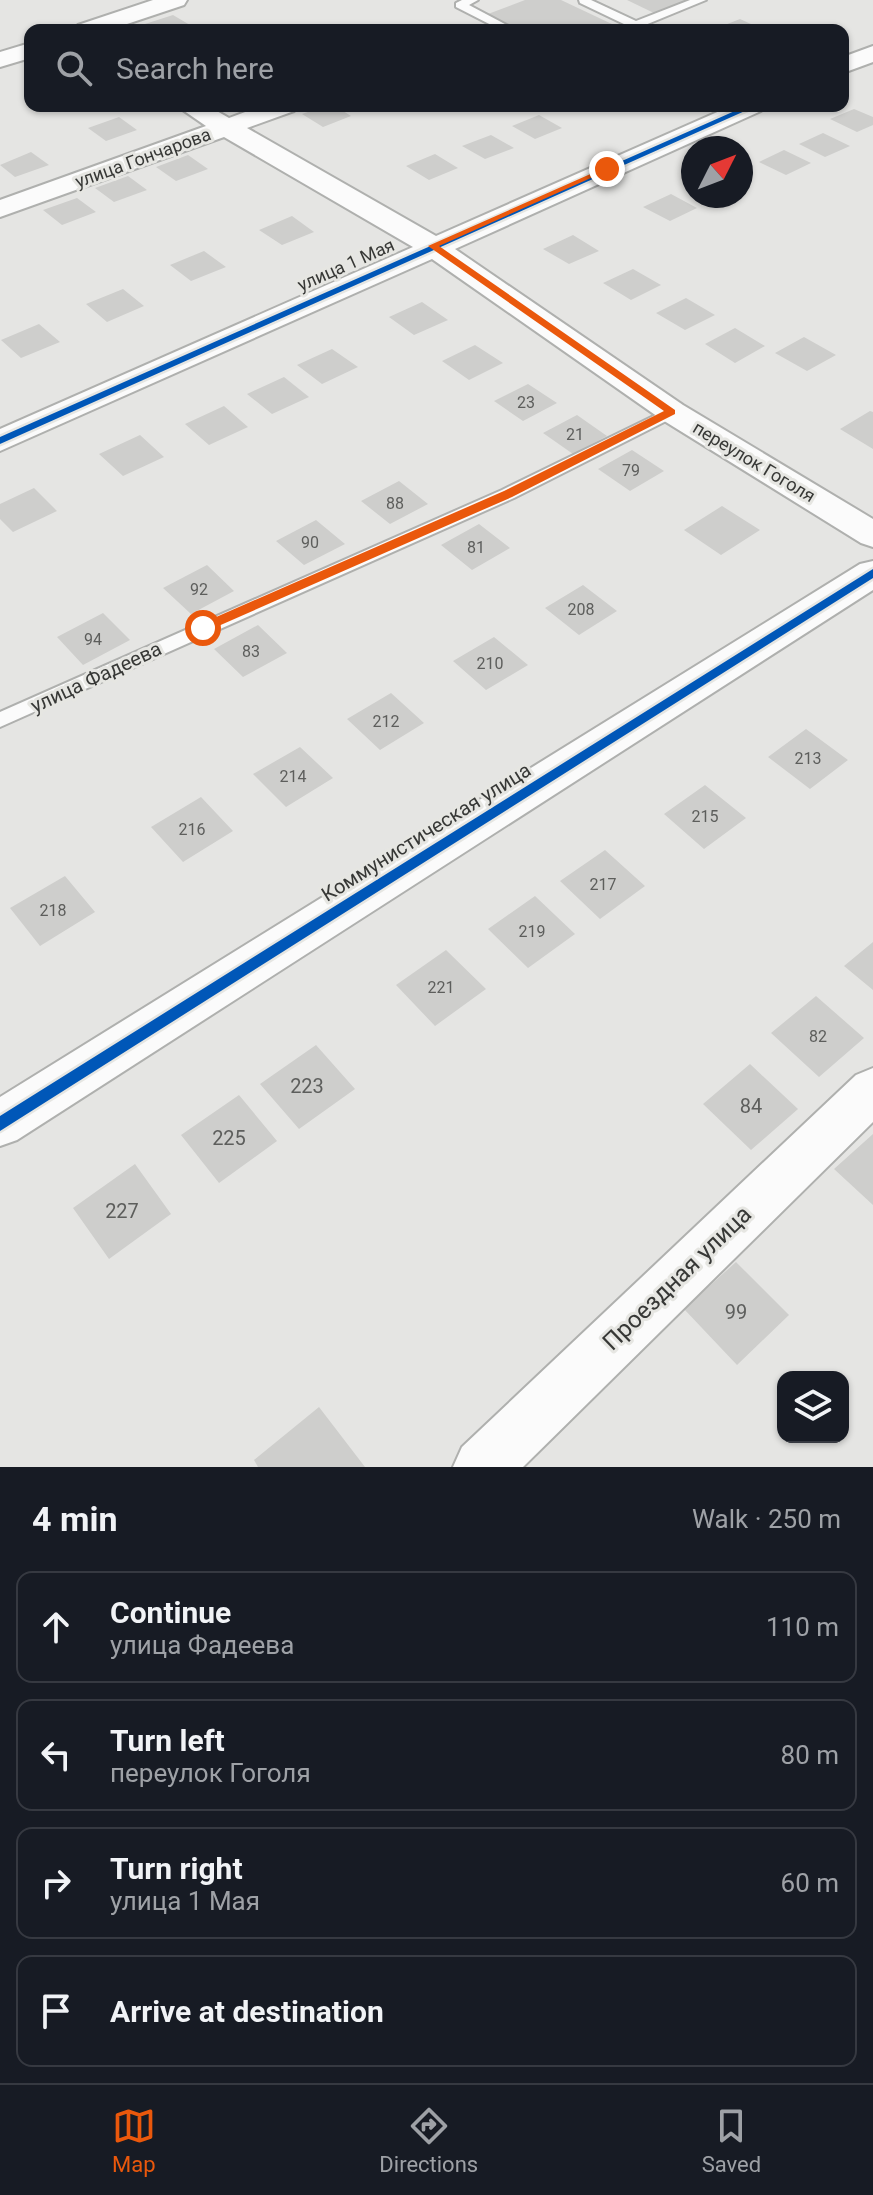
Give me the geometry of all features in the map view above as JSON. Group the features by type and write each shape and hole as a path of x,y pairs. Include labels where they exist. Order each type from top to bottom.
{"street":[{"path":"104,24 176,0"},
{"path":"0,60 24,52"},
{"path":"849,63 873,53"},
{"name":"переулок Гоголя","path":"199,112 432,246 672,412 873,535"},
{"name":"улица Гончарова","path":"0,209 269,112"},
{"name":"улица 1 Мая","path":"0,441 738,112"},
{"name":"Коммунистическая улица","path":"0,1124 873,573"},
{"name":"Проездная улица","path":"482,1467 873,1090"}],"lane":[{"path":"472,0 460,5 498,24"},
{"path":"584,0 634,24"},
{"path":"639,24 700,0"},
{"name":"улица Фадеева","path":"0,720 508,494 672,412"}],"building":[{"path":"525,0 561,0 612,24 509,24 488,14"},
{"path":"627,0 693,0 656,14"},
{"path":"173,15 188,24 145,24"},
{"path":"740,19 751,24 727,24"},
{"path":"854,109 873,117 873,125 857,132 830,119"},
{"path":"345,112 351,116 323,127 302,114"},
{"path":"539,115 562,128 535,139 512,126"},
{"path":"119,117 137,130 106,141 88,128"},
{"path":"823,133 850,146 825,157 799,144"},
{"path":"491,135 514,148 485,159 462,146"},
{"path":"784,150 811,163 786,175 759,162"},
{"path":"31,152 49,165 15,177 0,165"},
{"path":"435,154 458,168 429,180 406,166"},
{"path":"188,155 208,169 176,181 156,167"},
{"path":"128,176 147,190 114,202 95,188"},
{"path":"671,194 681,199 681,208 697,208 670,221 643,207"},
{"path":"77,198 96,212 62,225 43,210"},
{"path":"292,216 314,232 282,245 259,230"},
{"path":"573,235 599,251 569,264 543,249"},
{"path":"204,251 226,267 191,281 170,265"},
{"path":"633,269 661,285 631,300 603,283"},
{"path":"123,289 144,306 107,322 86,304"},
{"path":"686,298 715,315 685,330 656,313"},
{"path":"422,302 448,320 414,335 389,317"},
{"path":"39,324 60,342 21,358 1,340"},
{"path":"735,328 765,346 735,363 705,344"},
{"path":"804,337 836,355 807,371 775,353"},
{"path":"475,345 503,363 469,380 442,361"},
{"path":"332,349 358,367 322,384 297,365"},
{"path":"284,377 309,397 272,414 247,394"},
{"path":"528,384 557,403 523,421 494,401"},
{"path":"224,406 248,427 209,445 185,424"},
{"path":"873,412 873,449 840,429"},
{"path":"577,415 607,436 573,454 543,433"},
{"path":"140,435 164,457 123,476 99,454"},
{"path":"632,450 664,471 630,491 598,469"},
{"path":"399,481 428,504 390,524 361,501"},
{"path":"34,488 57,511 13,532 0,519 0,504"},
{"path":"722,506 760,530 721,555 684,530"},
{"path":"316,520 345,544 304,565 276,541"},
{"path":"479,524 510,548 472,570 441,545"},
{"path":"207,565 234,591 191,614 163,588"},
{"path":"583,585 617,611 579,635 545,608"},
{"path":"103,613 130,640 83,665 57,637"},
{"path":"258,625 287,653 243,677 214,649"},
{"path":"494,637 528,665 486,690 453,661"},
{"path":"391,693 424,723 380,750 347,719"},
{"path":"806,729 848,760 810,789 768,757"},
{"path":"300,747 333,778 286,807 253,774"},
{"path":"705,785 746,818 704,849 664,814"},
{"path":"201,797 233,831 183,862 151,827"},
{"path":"605,850 645,886 600,919 560,881"},
{"path":"65,876 95,912 40,946 10,908"},
{"path":"535,896 575,934 528,968 488,929"},
{"path":"873,942 873,990 844,966"},
{"path":"446,950 486,989 435,1026 396,985"},
{"path":"816,996 864,1038 819,1077 771,1033"},
{"path":"316,1045 355,1089 299,1129 260,1084"},
{"path":"750,1064 798,1109 751,1150 703,1104"},
{"path":"239,1095 277,1141 219,1183 181,1135"},
{"path":"873,1134 873,1205 834,1169"},
{"path":"135,1164 171,1214 109,1259 73,1208"},
{"path":"736,1262 789,1315 737,1365 684,1309"},
{"path":"319,1407 365,1467 258,1467 254,1460"}],"cycle path":[{"path":"0,441 739,112"},
{"path":"0,1124 873,573"}],"route":[{"path":"203,628 508,494 672,412 432,246 607,169"}]}
